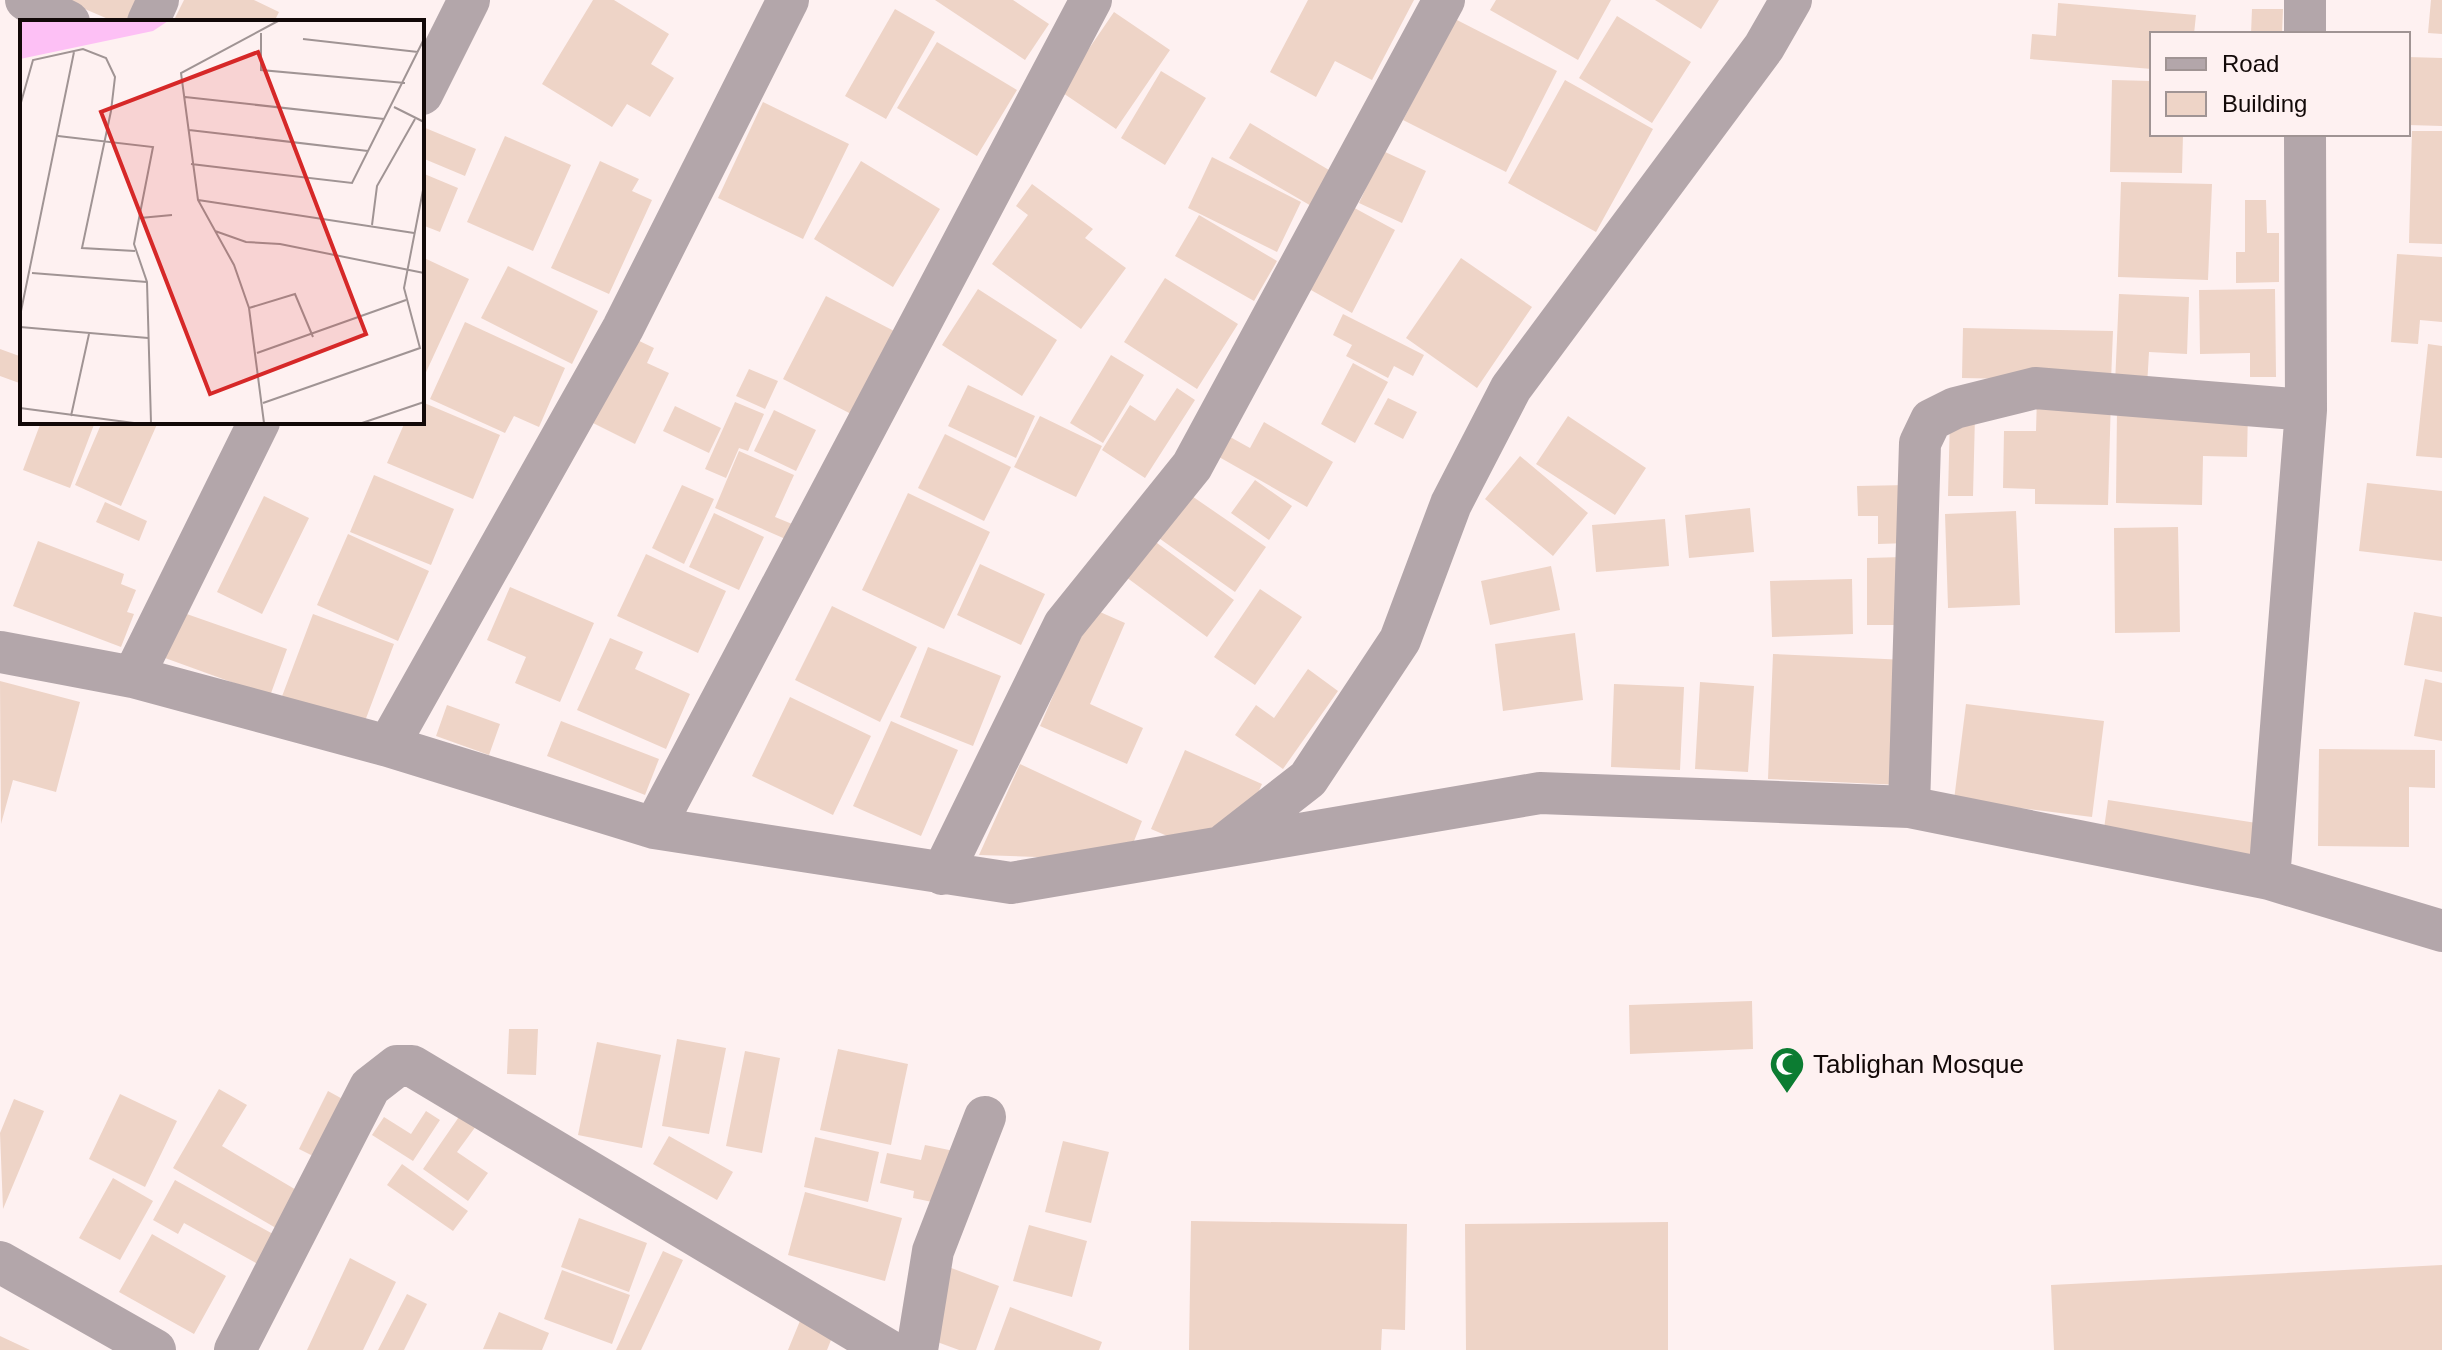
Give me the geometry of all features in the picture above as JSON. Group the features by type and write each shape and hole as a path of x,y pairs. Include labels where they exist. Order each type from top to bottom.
{"street":[{"path":"26,0 65,20"},
{"path":"149,20 158,0"},
{"path":"424,90 469,0"},
{"path":"388,746 623,328 788,0"},
{"path":"654,828 1091,0"},
{"path":"942,874 1064,625 1192,466 1444,0"},
{"path":"1222,846 1308,779 1400,640 1451,504 1511,388 1764,47 1791,0"},
{"path":"2305,0 2305,32"},
{"path":"2269,879 2306,410 2305,136"},
{"path":"1909,807 1920,443 1931,420 1955,408 2035,388 2306,410"},
{"path":"133,677 258,424"},
{"path":"0,652 133,677 388,746 654,828 1011,883 1540,793 1909,807 2269,879 2442,931"},
{"path":"235,1350 370,1087 397,1066 412,1066 888,1350"},
{"path":"917,1350 933,1251 985,1117"},
{"path":"0,1262 155,1350"}],"building":[{"path":"64,0 136,0 128,20 110,20"},
{"path":"184,0 254,0 279,12 275,20 174,20"},
{"path":"593,0 614,0 669,34 651,64 674,78 650,117 627,104 612,127 542,84"},
{"path":"935,0 1013,0 1049,24 1025,60"},
{"path":"1308,0 1414,0 1372,80 1335,61 1316,97 1270,72"},
{"path":"1496,0 1611,0 1578,60 1490,10"},
{"path":"1655,0 1719,0 1701,29"},
{"path":"2431,0 2442,0 2442,34 2428,33"},
{"path":"2058,3 2196,15 2194,32 2150,32 2150,69 2030,59 2032,34 2056,36"},
{"path":"895,9 935,32 886,119 845,96"},
{"path":"2252,9 2283,9 2282,32 2251,32"},
{"path":"1114,12 1170,50 1116,129 1060,91"},
{"path":"1617,16 1691,62 1652,123 1579,78"},
{"path":"1455,19 1557,71 1506,172 1403,120"},
{"path":"937,42 1017,90 977,156 897,108"},
{"path":"2410,57 2442,58 2442,126 2410,125"},
{"path":"1161,71 1206,98 1165,165 1121,138"},
{"path":"1565,80 1653,129 1596,232 1508,183"},
{"path":"2112,80 2150,81 2150,136 2183,136 2182,173 2110,172"},
{"path":"763,102 849,144 803,239 718,198"},
{"path":"1250,123 1334,173 1313,207 1229,158"},
{"path":"424,127 476,149 465,176 424,159"},
{"path":"2412,131 2442,131 2442,244 2409,243"},
{"path":"505,136 571,165 533,251 467,222"},
{"path":"1383,151 1426,171 1402,223 1359,203"},
{"path":"1212,157 1301,202 1277,252 1188,208"},
{"path":"600,161 639,179 632,191 652,200 609,294 551,268"},
{"path":"861,161 940,209 893,287 814,239"},
{"path":"424,174 458,188 440,232 424,226"},
{"path":"2121,182 2212,184 2208,280 2118,277"},
{"path":"1032,184 1093,229 1085,238 1126,268 1081,329 992,264 1028,215 1016,206"},
{"path":"2245,200 2266,200 2267,233 2279,233 2279,282 2236,283 2236,252 2245,252"},
{"path":"1349,205 1395,230 1352,313 1302,285"},
{"path":"1199,215 1277,261 1254,301 1175,256"},
{"path":"2397,254 2442,257 2442,322 2420,320 2418,344 2391,342"},
{"path":"424,258 469,279 424,377"},
{"path":"1461,258 1532,307 1477,388 1406,338"},
{"path":"508,266 598,311 572,364 481,318"},
{"path":"1165,278 1238,324 1197,389 1124,342"},
{"path":"978,289 1057,340 1022,396 942,345"},
{"path":"2275,289 2276,377 2250,377 2250,353 2200,354 2199,290"},
{"path":"2119,294 2189,297 2187,354 2149,352 2147,386 2115,384"},
{"path":"826,296 898,333 855,416 783,379"},
{"path":"1343,314 1424,355 1413,376 1394,366 1388,378 1346,356 1352,345 1333,335"},
{"path":"465,322 565,368 539,427 514,416 505,433 430,399"},
{"path":"1963,328 2113,331 2111,381 1962,378"},
{"path":"633,338 654,348 647,363 669,373 635,444 593,423"},
{"path":"2428,344 2442,346 2442,458 2416,456"},
{"path":"0,349 20,356 20,383 0,376"},
{"path":"1111,355 1144,375 1103,443 1070,423"},
{"path":"1353,363 1388,382 1355,443 1321,424"},
{"path":"749,369 778,381 765,409 736,396"},
{"path":"968,385 1035,416 1016,458 948,426"},
{"path":"1177,388 1195,400 1145,478 1102,450 1130,405 1155,421"},
{"path":"2037,396 2111,397 2108,505 2035,504 2035,489 2003,488 2004,431 2036,431"},
{"path":"1388,398 1417,412 1403,439 1374,424"},
{"path":"735,402 764,414 748,451 739,448 726,478 705,469"},
{"path":"424,403 500,435 473,499 387,463 404,424 424,424"},
{"path":"675,406 721,428 709,453 663,431"},
{"path":"2117,408 2248,410 2247,457 2203,456 2202,505 2116,503"},
{"path":"774,410 816,430 796,471 754,451"},
{"path":"1040,416 1102,446 1076,497 1014,467"},
{"path":"1568,416 1646,468 1615,515 1536,464"},
{"path":"1950,416 1975,416 1973,496 1948,496"},
{"path":"1264,422 1333,462 1307,507 1212,453 1223,433 1250,448"},
{"path":"40,424 94,424 70,488 23,470"},
{"path":"101,424 157,424 121,506 75,485"},
{"path":"945,434 1011,467 984,521 918,488"},
{"path":"739,451 794,475 775,517 797,526 790,541 715,508"},
{"path":"1520,456 1588,513 1553,556 1485,499"},
{"path":"374,475 454,509 431,565 350,532"},
{"path":"1255,480 1292,506 1269,540 1231,513"},
{"path":"2367,483 2442,491 2442,561 2359,551"},
{"path":"682,485 714,499 684,564 652,548"},
{"path":"1908,485 1909,543 1878,544 1878,516 1858,516 1857,486"},
{"path":"1186,492 1266,547 1235,592 1156,536"},
{"path":"908,493 990,532 944,629 862,590"},
{"path":"264,496 309,518 262,614 217,592"},
{"path":"105,502 147,521 139,541 96,522"},
{"path":"1750,508 1754,552 1689,558 1685,515"},
{"path":"2016,511 2020,605 1948,608 1945,514"},
{"path":"714,513 764,537 739,590 689,567"},
{"path":"1665,519 1669,566 1596,572 1592,525"},
{"path":"2178,527 2180,632 2115,633 2114,528"},
{"path":"348,534 429,571 398,641 317,605"},
{"path":"1153,540 1234,600 1207,637 1126,577"},
{"path":"38,541 124,574 121,584 136,590 127,612 134,614 121,647 13,606"},
{"path":"646,554 726,591 698,653 617,616"},
{"path":"1903,557 1904,625 1867,625 1867,558"},
{"path":"980,564 1045,594 1021,645 957,615"},
{"path":"1551,566 1560,610 1490,625 1481,581"},
{"path":"1852,579 1853,634 1772,637 1770,581"},
{"path":"510,587 594,623 560,702 515,683 526,657 487,640"},
{"path":"1260,589 1302,617 1255,685 1214,657"},
{"path":"832,606 917,647 880,722 795,680"},
{"path":"1091,608 1125,623 1090,704 1143,728 1127,764 1040,726"},
{"path":"181,612 287,649 270,696 165,658"},
{"path":"2414,612 2442,617 2442,672 2404,665"},
{"path":"313,614 394,644 362,729 281,699"},
{"path":"1575,633 1583,700 1503,711 1495,644"},
{"path":"610,638 643,652 635,669 690,694 666,749 577,710"},
{"path":"928,647 1001,676 973,746 900,717"},
{"path":"1773,654 1907,660 1902,785 1768,779"},
{"path":"1308,669 1338,691 1283,769 1235,735 1256,705 1274,718"},
{"path":"2425,679 2442,683 2442,741 2414,736"},
{"path":"0,681 80,702 56,792 13,780 1,824"},
{"path":"1700,682 1754,686 1748,772 1695,769"},
{"path":"1614,684 1684,687 1680,770 1611,767"},
{"path":"790,697 871,736 833,815 752,776"},
{"path":"1966,704 2104,721 2092,817 1954,800"},
{"path":"447,705 500,724 489,755 436,736"},
{"path":"561,721 659,759 645,795 547,756"},
{"path":"891,721 958,750 921,836 853,806"},
{"path":"2319,749 2435,750 2435,788 2409,787 2409,847 2318,846"},
{"path":"1185,750 1262,784 1243,826 1179,841 1151,829"},
{"path":"1020,764 1142,821 1134,841 1066,858 979,855"},
{"path":"2108,800 2263,824 2257,859 2103,836"},
{"path":"1752,1001 1753,1049 1630,1054 1629,1005"},
{"path":"509,1029 538,1029 536,1075 507,1074"},
{"path":"677,1039 726,1048 709,1134 662,1126"},
{"path":"597,1042 661,1055 642,1148 578,1135"},
{"path":"838,1049 908,1064 891,1145 820,1130"},
{"path":"745,1051 780,1058 762,1153 726,1146"},
{"path":"219,1089 247,1105 222,1146 303,1194 281,1231 173,1168"},
{"path":"328,1091 348,1102 319,1159 299,1149"},
{"path":"120,1094 177,1121 145,1187 89,1159"},
{"path":"14,1099 44,1111 3,1209 0,1133"},
{"path":"426,1111 440,1120 413,1161 372,1135 384,1117 411,1134"},
{"path":"463,1111 479,1122 457,1152 488,1173 468,1201 423,1169"},
{"path":"669,1136 733,1172 717,1200 653,1164"},
{"path":"815,1137 879,1152 868,1202 804,1187"},
{"path":"1063,1141 1109,1152 1091,1223 1045,1212"},
{"path":"925,1145 954,1151 942,1204 913,1198 914,1191 880,1183 887,1153 921,1160"},
{"path":"402,1164 468,1211 453,1231 387,1185"},
{"path":"113,1178 153,1201 120,1260 79,1238"},
{"path":"175,1180 282,1239 265,1268 184,1223 178,1234 153,1220"},
{"path":"805,1192 902,1218 885,1281 788,1255"},
{"path":"579,1218 647,1243 629,1292 561,1267"},
{"path":"1191,1221 1407,1224 1405,1330 1382,1329 1381,1350 1189,1350"},
{"path":"1668,1222 1668,1350 1466,1350 1465,1224"},
{"path":"1029,1225 1087,1241 1072,1297 1013,1281"},
{"path":"152,1234 226,1276 194,1334 119,1292"},
{"path":"663,1251 683,1260 641,1350 616,1350"},
{"path":"350,1258 396,1282 363,1350 307,1350"},
{"path":"2442,1265 2442,1350 2054,1350 2051,1285"},
{"path":"946,1266 999,1286 976,1350 959,1350 921,1336"},
{"path":"562,1270 630,1295 612,1344 544,1319"},
{"path":"407,1294 427,1304 404,1350 378,1350"},
{"path":"1010,1307 1102,1342 1099,1350 994,1350"},
{"path":"499,1312 549,1333 542,1350 483,1349"},
{"path":"802,1316 835,1330 827,1350 788,1350"},
{"path":"0,1336 30,1350 0,1350"}],"place":[{"name":"Tablighan Mosque","path":"1787,1095"}]}
